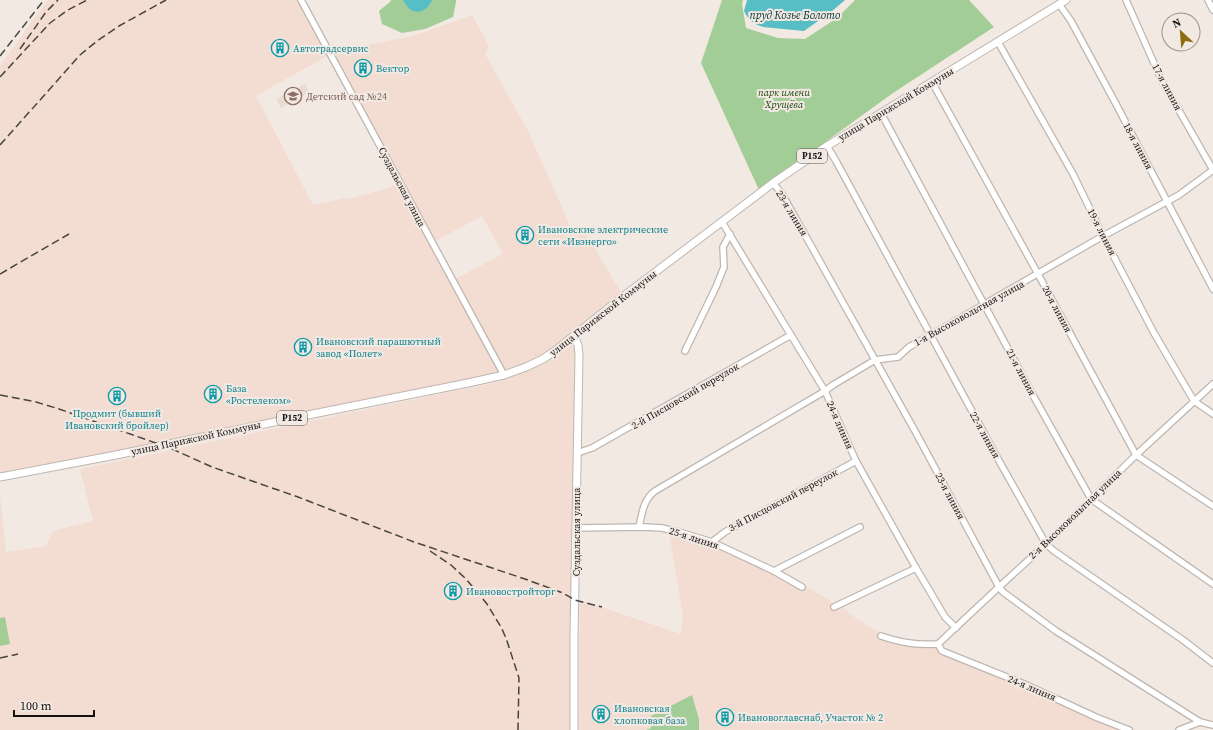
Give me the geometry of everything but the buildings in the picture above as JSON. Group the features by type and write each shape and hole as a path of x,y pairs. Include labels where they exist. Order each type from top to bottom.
{"main road":[{"name":"улица Парижской Коммуны","path":"0,477 116,455 468,383 504,375 526,367 543,358 574,336 625,295 773,183 827,146 1066,0"},
{"name":"Суздальская улица","path":"574,336 578,345 579,355 576,453 574,730"}],"street":[{"name":"Суздальская улица","path":"301,0 504,375"},
{"name":"17-я линия","path":"1126,0 1161,79 1213,170"},
{"path":"1208,0 1213,10"},
{"name":"18-я линия","path":"1060,4 1071,21 1116,104 1213,289"},
{"name":"19-я линия","path":"998,42 1073,174 1103,236 1154,333 1194,401 1213,414"},
{"name":"20-я линия","path":"932,82 1136,454 1213,506"},
{"name":"21-я линия","path":"881,113 1091,499 1213,584"},
{"name":"22-я линия","path":"827,146 1046,544 1183,640 1213,663"},
{"name":"1-я Высоковольтная улица","path":"639,527 644,504 649,496 655,491 875,360 898,357 909,347 931,336 1103,236 1179,195 1213,170"},
{"name":"23-я линия","path":"773,183 782,194 1003,592 1056,631 1200,722 1213,725"},
{"name":"24-я линия","path":"722,222 825,391 856,461 945,617 956,628"},
{"path":"685,351 724,267 723,247 730,234"},
{"name":"2-й Писцовский переулок","path":"576,453 592,448 791,335"},
{"name":"2-я Высоковольтная улица","path":"938,644 1046,544 1136,454 1213,384"},
{"name":"3-й Писцовский переулок","path":"712,542 725,532 856,461"},
{"name":"25-я линия","path":"576,528 639,527 662,528 680,532 712,542 774,571 802,587"},
{"path":"774,571 860,527"},
{"path":"834,607 916,568"},
{"path":"881,636 920,645 938,644"},
{"name":"24-я линия","path":"938,644 942,651 1024,684 1098,718 1129,730"},
{"path":"1178,730 1200,722"}],"shaded area":[{"path":"48,0 298,0 329,55 256,96 313,205 346,198 349,199 398,185 499,373 467,381 162,444 0,474 0,66"},
{"path":"472,15 489,46 485,54 528,131 573,232 582,227 622,294 543,354 505,371 455,279 503,254 482,216 434,242 332,52 413,36"},
{"name":"Детский сад №24","path":"305,84 309,92 281,108 276,99"},
{"path":"566,345 576,345 576,730 0,730 0,496 6,552 46,546 53,531 93,521 80,469 499,382 537,366"},
{"path":"668,528 680,529 723,543 783,573 844,609 875,630 902,641 941,646 958,658 991,668 1049,691 1118,725 1136,730 699,730 699,719 692,695 651,728 646,730 579,730 580,600 681,634 683,617"}],"green space":[{"path":"391,0 456,0 456,2 453,17 425,29 402,33 382,24 379,11"},
{"name":"парк имени Хрущёва","path":"722,0 743,0 742,4 746,28 778,38 805,39 837,18 855,0 969,0 994,27 893,93 759,190 701,63"},
{"path":"5,617 10,644 0,646 0,618"},
{"path":"692,695 699,719 699,730 646,730 651,728 651,716"}],"water":[{"path":"403,0 432,0 429,6 418,12 410,9"},
{"name":"пруд Козье Болото","path":"747,0 845,0 804,31 763,27 754,23 744,11"}],"railway":[{"path":"0,56 44,0"},
{"path":"20,49 46,12 58,0"},
{"path":"0,77 50,23 68,10 87,0"},
{"path":"0,145 80,55 119,26 166,0"},
{"path":"0,274 69,234"},
{"path":"0,395 36,402 59,409 170,448 212,467 298,497 414,542 525,579 563,593 575,600 602,607"},
{"path":"430,551 451,565 466,579 487,604 501,627 519,678 518,730"},
{"path":"0,658 18,654"}],"place":[{"name":"Автоградсервис","path":"280,48"},
{"name":"Вектор","path":"363,68"},
{"name":"Детский сад №24","path":"293,96"},
{"name":"Ивановские электрические сети «Ивэнерго»","path":"525,235"},
{"name":"Ивановский парашютный завод «Полет»","path":"303,347"},
{"name":"База «Ростелеком»","path":"213,394"},
{"name":"Продмит (бывший Ивановский бройлер)","path":"117,396"},
{"name":"Ивановостройторг","path":"453,591"},
{"name":"Ивановская хлопковая база","path":"601,714"},
{"name":"Ивановоглавснаб, Участок № 2","path":"725,717"}]}
